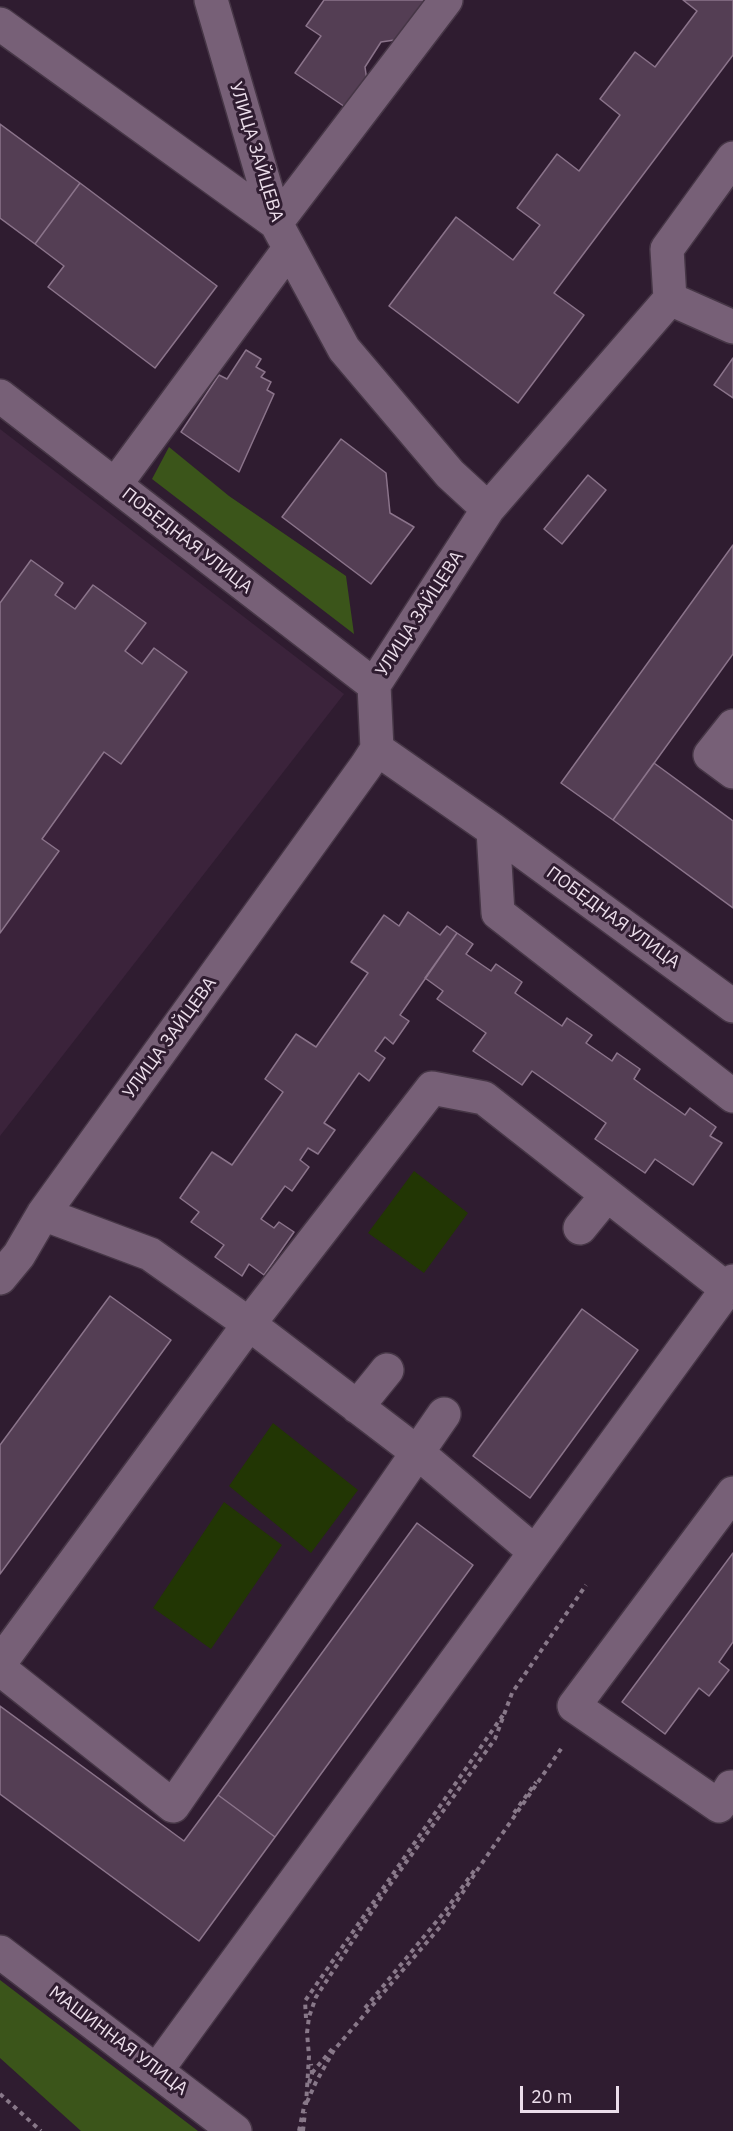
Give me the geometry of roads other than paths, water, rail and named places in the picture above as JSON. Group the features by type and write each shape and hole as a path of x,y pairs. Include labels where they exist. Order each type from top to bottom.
{"street":[{"name":"УЛИЦА ЗАЙЦЕВА","path":"6,1261 43,1214 376,749 374,685 488,509 450,474 344,349 282,236 211,0"},
{"path":"115,485 282,236 446,0"},
{"path":"0,24 282,236"},
{"path":"488,509 670,299 667,249 733,158"},
{"path":"670,299 733,327"},
{"name":"ПОБЕДНАЯ УЛИЦА","path":"0,396 374,685"},
{"path":"733,726 710,755 733,772"},
{"name":"ПОБЕДНАЯ УЛИЦА","path":"376,749 493,830 733,1006"},
{"path":"493,830 498,913 733,1096"},
{"path":"0,1663 249,1324 432,1088 484,1098 607,1195 730,1285 157,2070"},
{"path":"580,1228 607,1195"},
{"path":"43,1214 150,1254 249,1324 418,1453 535,1552"},
{"path":"357,1407 387,1370"},
{"path":"0,1669 173,1806 444,1414"},
{"path":"732,1786 719,1806 574,1706 733,1493"},
{"name":"МАШИННАЯ УЛИЦА","path":"0,1952 235,2131"}]}
